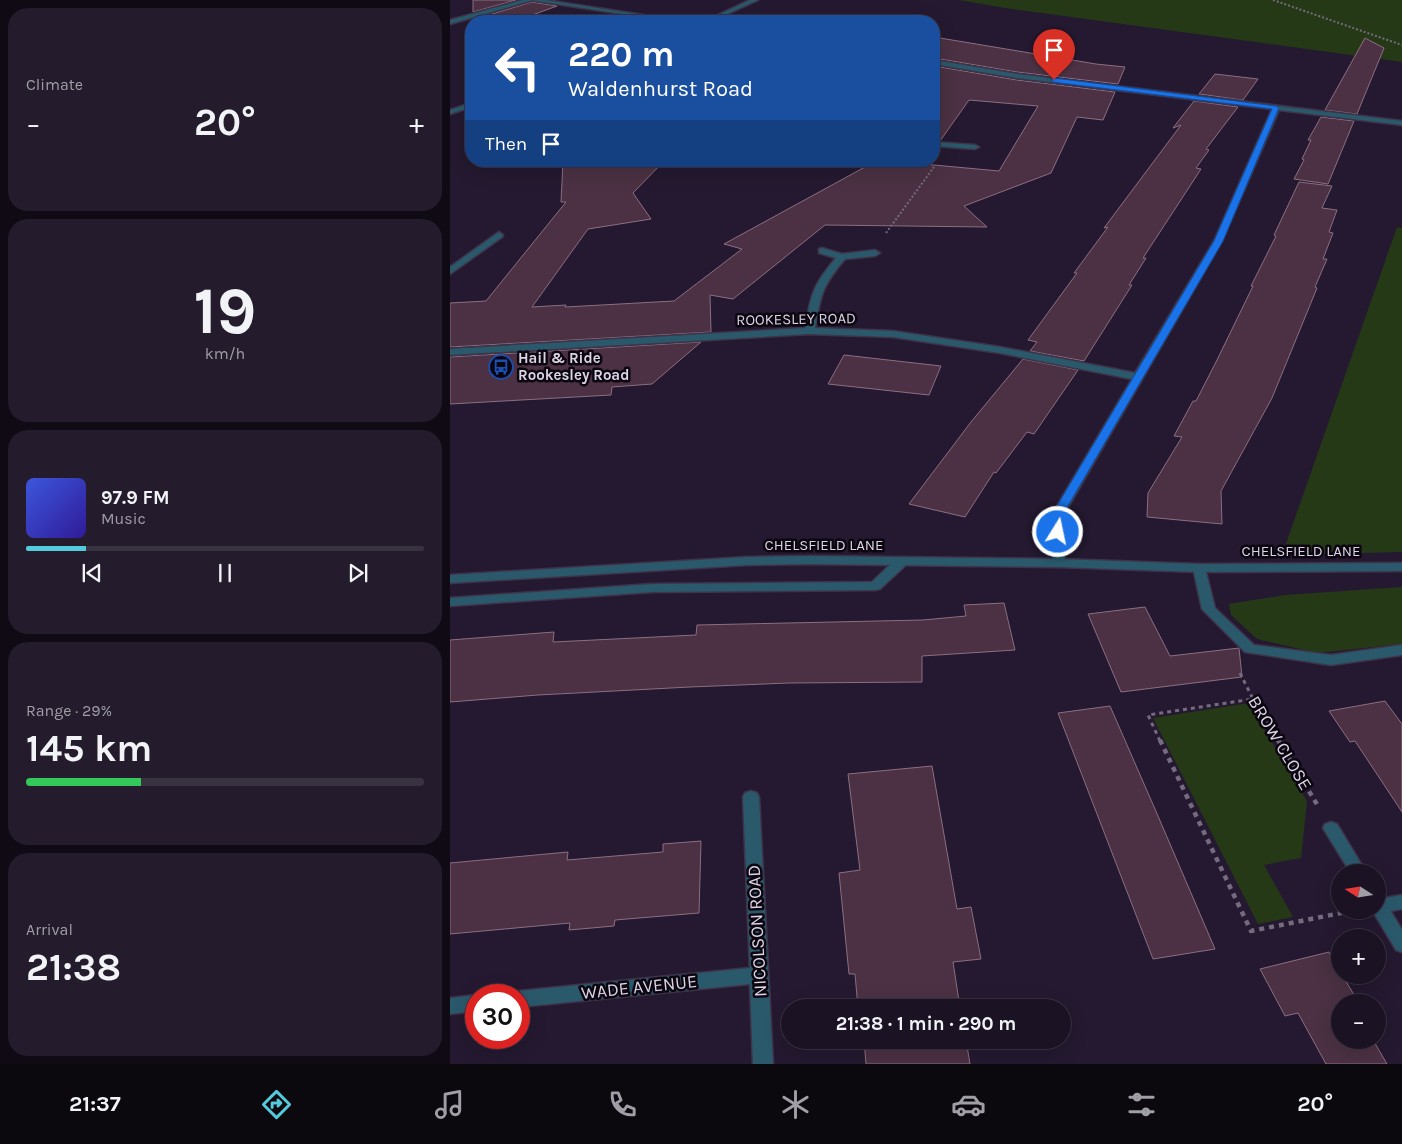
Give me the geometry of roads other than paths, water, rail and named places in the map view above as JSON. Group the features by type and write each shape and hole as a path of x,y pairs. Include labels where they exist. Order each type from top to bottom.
{"street":[{"path":"476,15 532,0 638,15"},
{"path":"721,15 755,0"},
{"path":"450,22 465,18"},
{"path":"940,63 1017,76 1402,123"},
{"path":"451,112 465,107"},
{"path":"1059,563 1057,516 1218,241 1276,108"},
{"path":"451,112 465,113"},
{"path":"940,144 974,146"},
{"path":"450,271 499,234"},
{"path":"822,251 842,257 876,253"},
{"path":"809,331 816,295 823,279 842,257"},
{"name":"ROOKESLEY ROAD","path":"450,352 809,331 893,334 1000,350 1138,377"},
{"name":"CHELSFIELD LANE","path":"450,579 747,561 1059,563 1199,568 1402,567"},
{"path":"450,602 652,588 875,586 902,561"},
{"path":"1199,568 1209,609 1250,649 1331,660 1402,650"},
{"name":"NICOLSON ROAD","path":"751,797 763,1064"},
{"path":"1331,828 1353,864"},
{"path":"1386,904 1402,902"},
{"path":"1386,918 1402,945"},
{"name":"WADE AVENUE","path":"530,998 759,975"},
{"path":"450,1006 465,1004"}],"place":[{"name":"Hail & Ride Rookesley Road","path":"501,367"}]}
